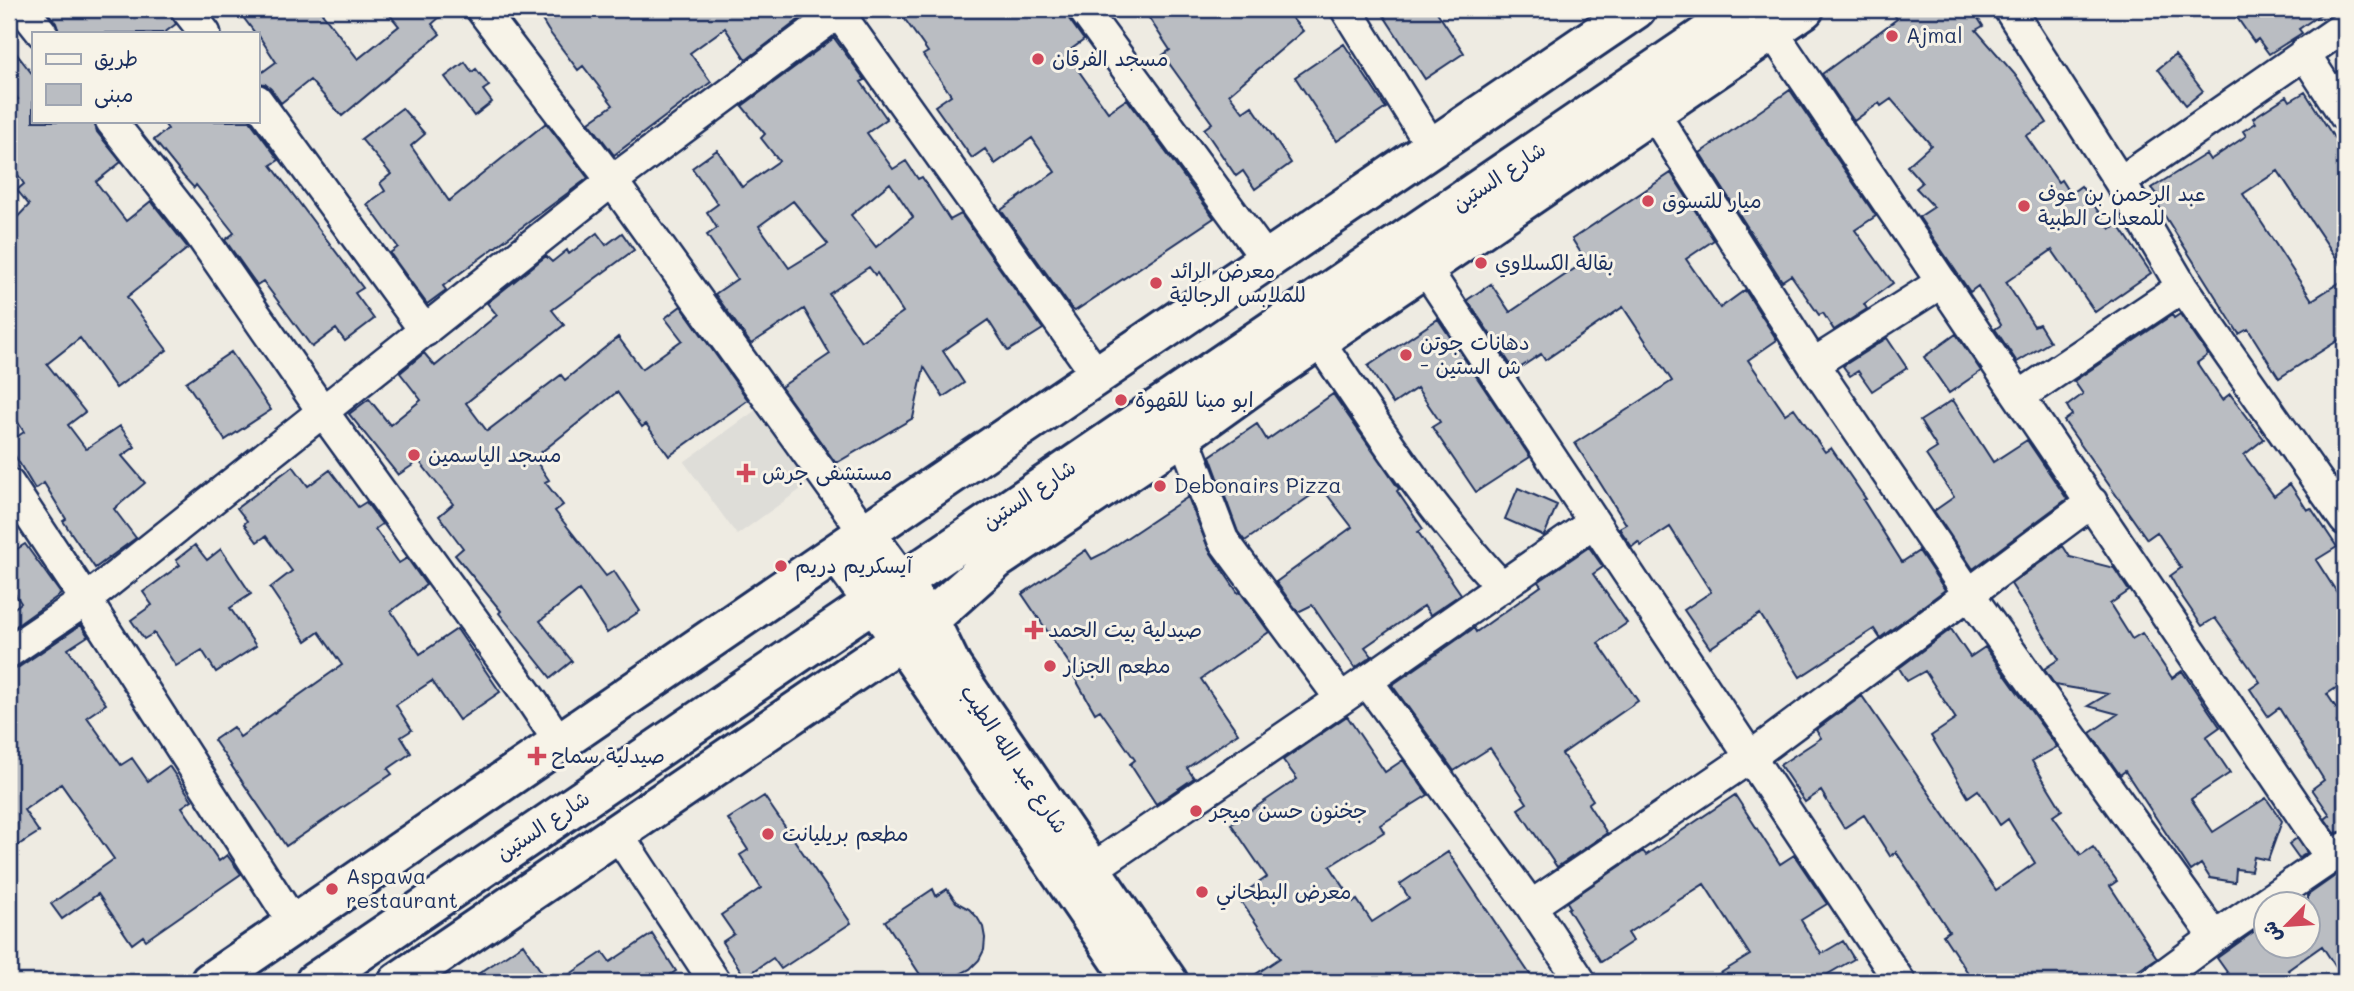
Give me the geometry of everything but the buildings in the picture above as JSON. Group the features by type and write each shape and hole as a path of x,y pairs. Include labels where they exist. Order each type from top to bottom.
{"main road":[{"path":"210,982 1097,374 1636,9"},
{"path":"398,982 915,630 996,560 1184,435 1425,268 1532,175 1653,112 1758,20 1804,9"},
{"name":"شارع الستين","path":"315,982 887,592 1532,175 1758,20"},
{"name":"شارع عبد الله الطيب","path":"851,543 915,630 1079,877 1135,982"},
{"name":"شارع عبد الله الطيب","path":"1079,877 1167,982"},
{"path":"437,899 467,935"}],"street":[{"path":"23,9 41,32"},
{"path":"186,9 204,32"},
{"path":"481,9 612,181 851,543"},
{"path":"1083,9 1267,260"},
{"path":"1346,9 1432,148"},
{"path":"2009,9 2120,182 2182,287 2345,520"},
{"path":"9,652 86,600 612,181 839,10 1097,374"},
{"path":"1758,20 2338,853 2154,982"},
{"path":"2120,182 2345,26"},
{"path":"2304,54 2345,116"},
{"path":"259,103 425,331"},
{"path":"1653,112 1813,364 1969,594 2215,937"},
{"path":"112,122 199,233 323,412 560,743"},
{"path":"1425,268 1900,982"},
{"path":"1813,364 1942,282"},
{"path":"2020,396 2182,287"},
{"path":"1319,341 1400,461 1474,557 1502,587"},
{"path":"1184,435 1223,540 1341,699"},
{"path":"9,484 294,925"},
{"path":"1531,906 1749,758 2092,502"},
{"path":"1079,877 1341,699 1594,522"},
{"path":"1367,681 1531,906 1581,982"},
{"path":"617,833 715,982"}],"shaded area":[{"name":"مستشفى جرش","path":"756,410 808,484 737,535 684,462"}],"place":[{"name":"Ajmal","path":"1892,36"},
{"name":"مسجد الفرقان","path":"1038,59"},
{"name":"ميار للتسوق","path":"1648,201"},
{"name":"عبد الرحمن بن عوف للمعدات الطبية","path":"2024,206"},
{"name":"بقالة الكسلاوي","path":"1481,263"},
{"name":"معرض الرائد للملابس الرجالية","path":"1156,283"},
{"name":"دهانات جوتن - ش الستين","path":"1406,355"},
{"name":"ابو مينا للقهوة","path":"1121,400"},
{"name":"مسجد الياسمين","path":"414,455"},
{"name":"مستشفى جرش","path":"746,473"},
{"name":"Debonairs Pizza","path":"1160,486"},
{"name":"آيسكريم دريم","path":"781,566"},
{"name":"صيدلية بيت الحمد","path":"1034,630"},
{"name":"مطعم الجزار","path":"1050,666"},
{"name":"صيدلية سماح","path":"537,756"},
{"name":"جخنون حسن ميجر","path":"1196,811"},
{"name":"مطعم بريليانت","path":"768,834"},
{"name":"Aspawa restaurant","path":"332,889"},
{"name":"معرض البطحاني","path":"1202,892"}]}
